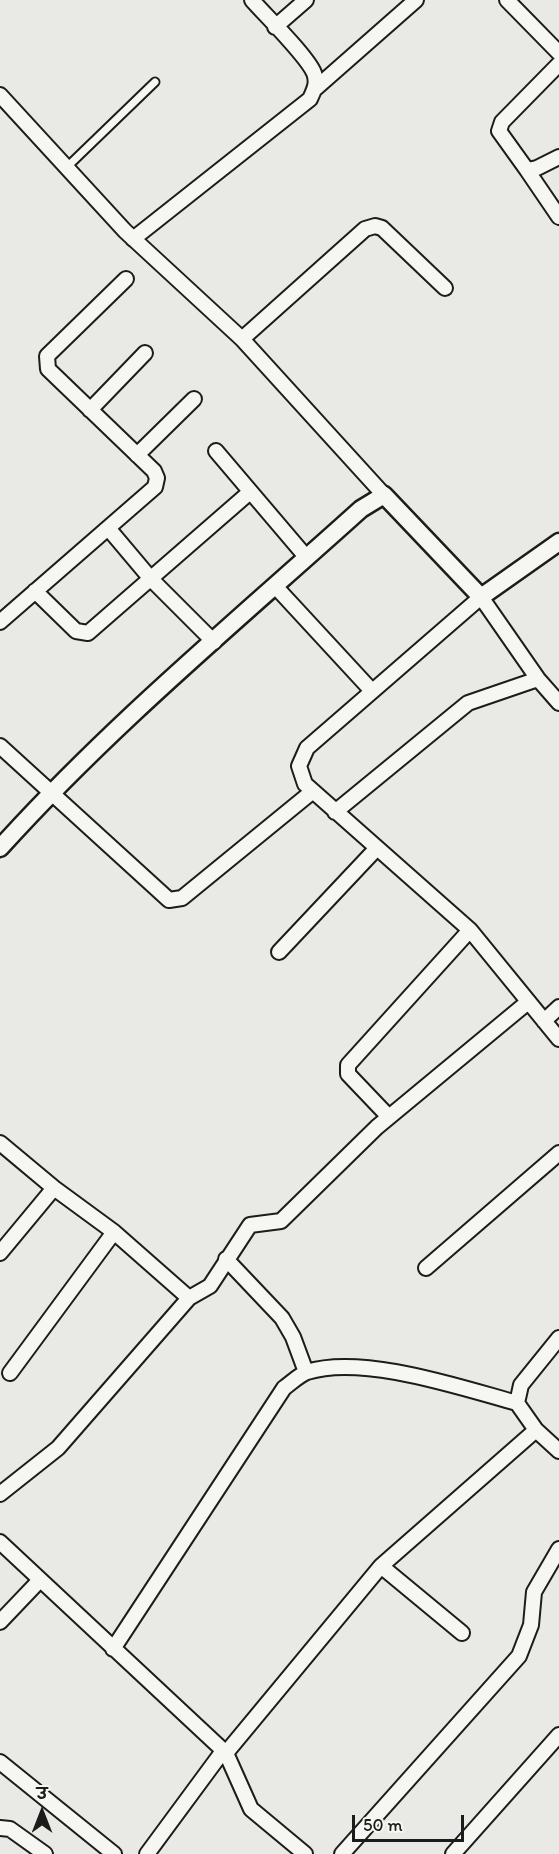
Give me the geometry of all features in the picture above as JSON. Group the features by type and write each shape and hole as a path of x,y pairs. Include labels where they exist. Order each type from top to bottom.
{"street":[{"path":"252,0 308,61 315,74 316,88"},
{"path":"275,27 306,0"},
{"path":"134,239 310,99 316,88 416,0"},
{"path":"507,0 559,54"},
{"path":"559,64 502,122 499,131 559,217"},
{"path":"0,95 134,239 216,312 242,339 384,495 481,597 538,679 554,688 559,703"},
{"path":"527,170 537,168 559,157"},
{"path":"242,339 365,229 375,226 382,228 445,288"},
{"path":"0,621 155,487 157,478 154,471 48,369 47,356 126,279"},
{"path":"90,410 145,353"},
{"path":"137,455 194,399"},
{"path":"216,451 307,558"},
{"path":"35,591 81,634 88,633 250,492"},
{"path":"0,848 51,791 156,691 214,642 361,509 384,495"},
{"path":"108,528 151,579 214,642"},
{"path":"559,542 481,597 307,748 301,756 300,775 335,812 470,930 559,1039"},
{"path":"275,586 372,691"},
{"path":"335,812 468,703 538,679"},
{"path":"0,746 163,897 174,901 182,898 313,791"},
{"path":"279,952 376,849"},
{"path":"389,1117 348,1074 348,1065 470,930"},
{"path":"0,1494 58,1448 189,1298 210,1286 244,1230 256,1223 281,1221 389,1117 528,1002"},
{"path":"544,1021 559,1007"},
{"path":"0,1143 54,1188 114,1232 189,1298"},
{"path":"426,1268 559,1152"},
{"path":"0,1252 54,1188"},
{"path":"10,1373 114,1232"},
{"path":"226,1259 282,1317 293,1337 306,1372"},
{"path":"517,1403 521,1385 559,1338"},
{"path":"113,1649 284,1388 306,1372 341,1367 433,1378 517,1403 536,1430 559,1451"},
{"path":"147,1854 225,1752 381,1566 536,1430"},
{"path":"0,1542 225,1752 251,1809 305,1854"},
{"path":"342,1854 519,1656 531,1625 534,1592 559,1549"},
{"path":"381,1566 462,1633"},
{"path":"0,1622 40,1580"},
{"path":"453,1854 559,1735"},
{"path":"0,1762 114,1854"},
{"path":"0,1828 10,1829 45,1854"}],"lane":[{"path":"67,167 155,82"}]}
